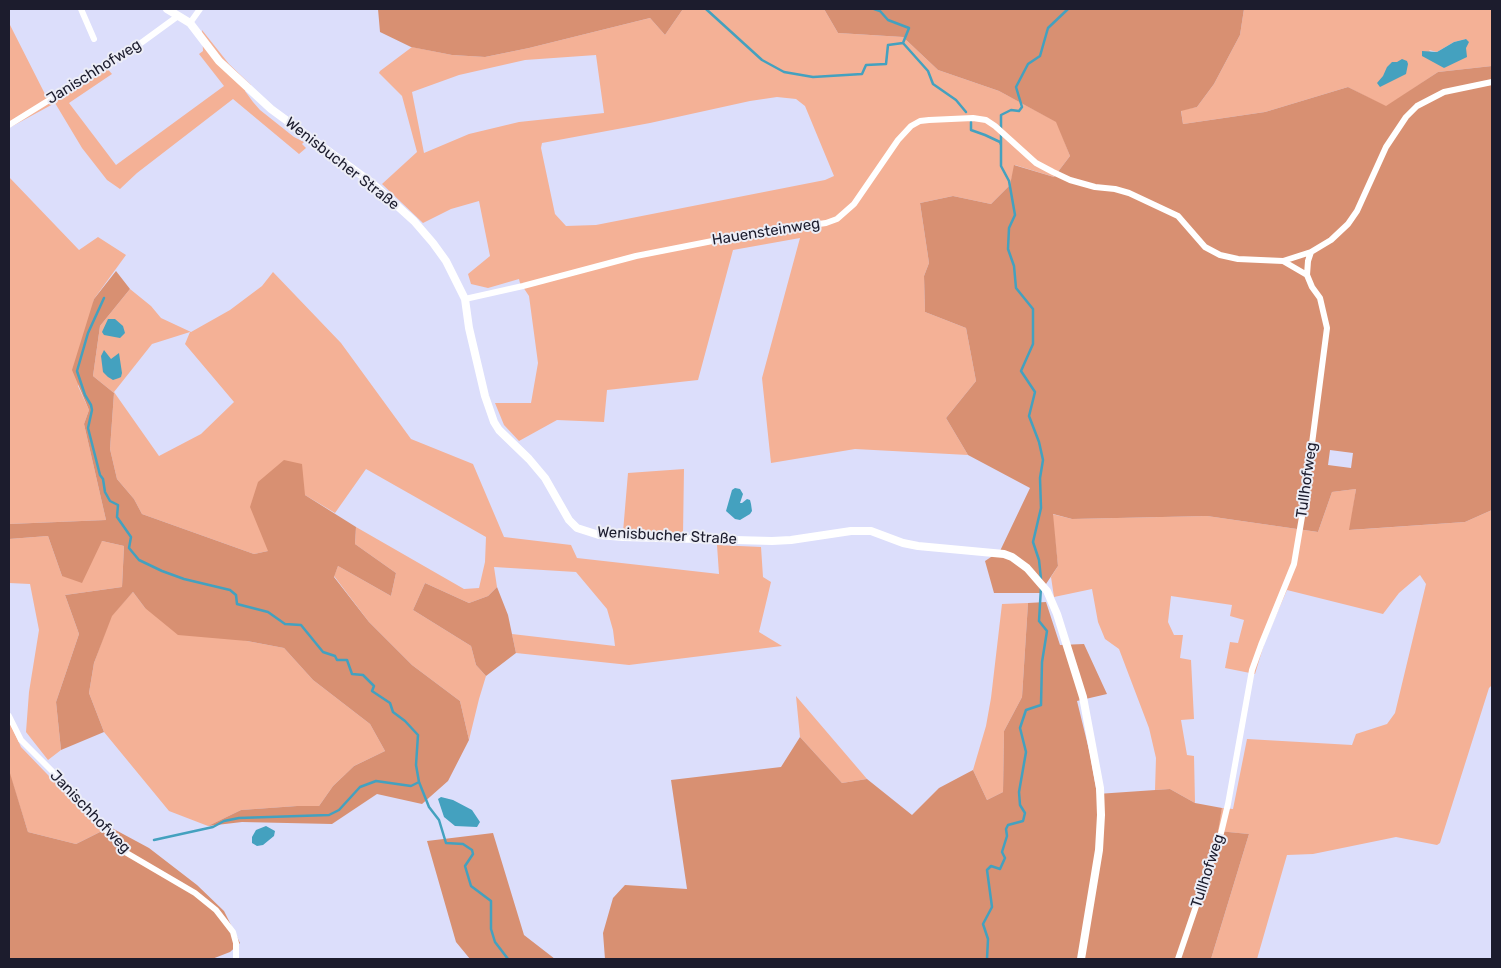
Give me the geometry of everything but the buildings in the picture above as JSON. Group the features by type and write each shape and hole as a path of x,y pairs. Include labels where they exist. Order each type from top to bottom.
{"street":[{"path":"81,9 94,39"},
{"name":"Wenisbucher Straße","path":"167,9 190,23 219,61 271,109 372,183 414,221 434,243 446,261 465,299 469,328 485,396 494,422 503,434 538,469 569,520 577,528 599,535 622,537 772,541 798,539 852,530 871,531 918,546 1004,554 1019,562 1037,580 1047,591 1055,608 1083,697 1100,788 1099,850 1081,959"},
{"path":"190,23 200,9"},
{"name":"Janischhofweg","path":"9,125 141,43 178,16"},
{"path":"1307,275 1311,252 1331,240 1348,224 1357,211 1386,147 1406,117 1417,106 1444,92 1492,82"},
{"name":"Hauensteinweg","path":"465,299 523,286 636,256 743,235 826,224 837,219 854,204 898,140 911,126 920,121 929,120 973,118 986,120 1009,137 1036,163 1070,180 1129,193 1178,216 1205,247 1220,255 1238,259 1283,261 1311,252"},
{"name":"Hauensteinweg","path":"1283,261 1307,275"},
{"name":"Tullhofweg","path":"1178,959 1225,819 1252,670 1294,564 1327,328 1320,298 1307,275"},
{"name":"Janischhofweg","path":"9,716 21,740 74,793 125,852 195,893 216,910 233,932 236,943 236,959"}],"shaded area":[{"path":"378,9 683,9 665,35 650,18 485,57 452,55 411,47 380,32"},
{"path":"683,9 824,9 838,33 903,37 938,70 999,91 1057,122 1070,156 1054,177 1015,165 1010,185 991,204 953,196 920,203 929,263 924,276 925,312 966,328 976,381 946,418 968,455 855,449 771,463 762,378 800,238 733,250 698,380 607,390 604,422 557,420 519,441 504,425 495,403 531,403 538,363 529,296 521,287 519,279 488,288 471,284 468,274 490,256 479,201 451,209 423,223 382,184 417,152 402,96 379,73 412,47 452,55 485,57 650,18 665,35","holes":["596,55 604,113 519,122 469,134 424,153 412,92 459,75 525,60","777,97 796,99 805,106 834,176 825,180 596,225 566,226 555,214 541,148 542,143"]},
{"path":"824,9 1244,9 1240,35 1214,84 1197,107 1181,111 1183,124 1265,112 1348,87 1386,106 1438,72 1492,66 1492,510 1465,522 1349,530 1356,489 1332,492 1318,532 1207,516 1072,519 1053,514 1058,566 1040,593 994,593 985,561 1000,551 1030,488 968,455 946,418 976,381 966,328 925,312 924,276 929,263 920,203 953,196 991,204 1010,185 1014,165 1054,177 1070,156 1056,122 999,91 938,70 903,37 838,33","holes":["1330,450 1353,453 1351,468 1328,465"]},
{"path":"1244,9 1492,9 1492,66 1438,72 1386,107 1348,87 1265,112 1183,124 1181,110 1197,107 1214,84 1240,35","holes":["1466,39 1444,68 1429,50 1437,52 1454,42"]},
{"path":"9,23 47,98 104,65 112,74 69,103 116,165 224,86 199,54 203,51 202,30 229,64 251,85 245,91 260,110 294,137 304,142 302,144 306,148 299,154 233,99 137,173 120,189 107,180 82,148 55,103 9,128"},
{"path":"9,177 79,250 98,237 126,255 94,299 78,386 89,410 84,424 106,520 9,524"},
{"path":"116,271 130,289 100,326 93,376 114,393 110,449 117,479 134,499 142,514 254,554 268,551 250,507 258,482 284,460 302,464 305,495 356,527 355,544 396,573 391,596 338,566 334,577 369,622 412,665 460,701 469,740 448,781 422,804 377,794 332,824 242,822 208,826 241,810 319,806 333,786 354,766 385,751 370,724 313,680 284,648 247,641 178,635 145,608 133,592 112,616 94,663 89,693 104,732 61,750 56,702 79,634 65,595 122,587 124,546 102,541 82,583 62,576 48,536 9,539 9,524 106,520 84,424 89,410 72,370 94,299"},
{"path":"273,272 341,343 411,439 473,464 504,537 571,545 577,558 719,574 717,545 761,547 763,577 771,582 759,632 782,646 629,665 516,653 512,634 615,646 607,609 576,572 494,567 497,587 488,596 469,603 425,583 413,610 471,646 476,665 486,676 469,740 460,701 412,665 369,622 334,576 338,566 391,596 396,573 355,544 356,527 464,589 479,588 485,562 486,537 366,469 335,513 305,495 268,551 254,554 142,514 134,499 117,479 110,449 114,393 93,376 100,326 130,289 151,306 161,318 191,332 230,310 262,286","holes":["190,332 185,344 234,402 201,434 159,456 114,392 152,344"]},
{"path":"684,469 683,534 623,532 628,473"},
{"path":"1356,489 1350,530 1465,522 1492,510 1492,685 1489,688 1440,843 1437,845 1396,837 1313,854 1287,855 1257,959 1211,959 1249,834 1217,831 1222,808 1233,809 1247,739 1352,745 1356,734 1387,724 1395,713 1426,584 1420,575 1399,593 1383,614 1287,590 1265,641 1255,674 1225,668 1230,642 1238,643 1244,620 1230,616 1232,605 1171,596 1168,622 1174,635 1183,635 1180,658 1191,660 1194,719 1181,720 1187,755 1194,756 1195,803 1170,789 1155,790 1156,758 1149,728 1119,649 1105,639 1098,622 1092,589 1054,597 1051,577 1058,566 1052,514 1072,519 1207,516 1318,532 1332,492"},
{"path":"48,536 62,576 102,541 124,546 122,587 65,595 79,634 56,702 61,750 48,760 26,732 29,692 39,630 30,584 9,583 9,539"},
{"path":"425,583 469,603 488,596 497,587 508,615 516,653 486,676 476,665 471,646 413,610"},
{"path":"133,592 145,608 247,641 284,648 313,680 370,724 385,751 354,766 333,786 319,806 241,810 208,826 169,811 104,732 89,693 94,663 111,616"},
{"path":"1046,602 1060,645 1084,644 1107,694 1077,701 1090,754 1097,794 1170,789 1195,803 1222,808 1218,831 1249,834 1211,959 605,959 603,933 613,898 625,885 687,889 671,780 781,767 800,737 842,783 867,779 912,815 939,788 973,770 987,800 1003,792 1004,731 1022,697 1028,603"},
{"path":"1028,603 1022,697 1004,731 1003,792 987,800 973,770 986,726 991,698 1002,604"},
{"path":"796,696 867,779 842,783 800,737"},
{"path":"9,721 21,747 102,831 76,844 28,832 9,772"},
{"path":"9,770 28,832 76,844 110,827 149,848 197,885 224,911 240,943 230,952 212,959 9,959"},
{"path":"493,833 524,935 555,959 470,959 456,942 427,841"}],"water":[{"path":"1466,39 1469,42 1466,48 1467,57 1444,68 1422,56 1422,51 1437,52 1454,42"},
{"path":"1402,59 1407,61 1408,64 1406,74 1380,87 1377,83 1387,67 1392,62"},
{"path":"108,319 115,319 123,326 125,333 120,338 104,335 102,332"},
{"path":"104,350 111,359 119,353 121,377 113,380 103,372 101,356"},
{"path":"735,488 740,489 743,494 740,503 747,499 750,500 751,504 752,511 750,514 740,520 735,519 726,511 732,490"},
{"path":"441,797 453,800 472,810 480,822 477,827 455,826 444,817 438,799"},
{"path":"266,826 275,831 274,836 263,845 257,846 252,843 252,837 256,830"}],"waterway":[{"path":"706,9 762,60 784,72 813,77 862,74 866,65 886,64 888,45 903,43"},
{"path":"874,9 880,11 888,20 909,28 903,43 928,71 933,84 956,100 966,112"},
{"path":"1041,579 1039,560 1033,542 1041,508 1040,478 1043,460 1039,442 1029,416 1035,392 1021,371 1033,344 1033,309 1016,288 1014,266 1008,249 1009,228 1015,215 1009,181 1001,166 1001,115 1011,110 1019,111 1022,107 1016,87 1028,64 1040,56 1048,28 1068,9"},
{"path":"971,122 971,130 1000,142 1001,145"},
{"path":"104,298 88,333 77,371 85,395 91,405 92,410 88,428 100,475 110,501 118,505 117,517 131,537 129,548 139,560 162,571 184,579 230,590 236,595 237,604 268,612 285,624 301,625 323,652 335,656 337,660 347,660 352,674 363,675 374,686 372,691 390,703 393,712 405,721 418,735 416,765 419,782 429,807 439,820 446,843 463,844 472,850 473,854 465,866 471,886 491,901 491,929 495,942 508,959"},
{"path":"987,959 988,939 983,924 992,907 987,870 991,866 1000,869 1005,858 1002,852 1007,836 1006,829 1008,825 1023,821 1025,813 1020,805 1019,792 1026,752 1020,728 1026,710 1041,705 1042,662 1047,631 1039,621 1041,587"},
{"path":"154,840 213,827 224,821 239,818 329,815 339,810 360,787 376,781 411,786 419,782"}]}
